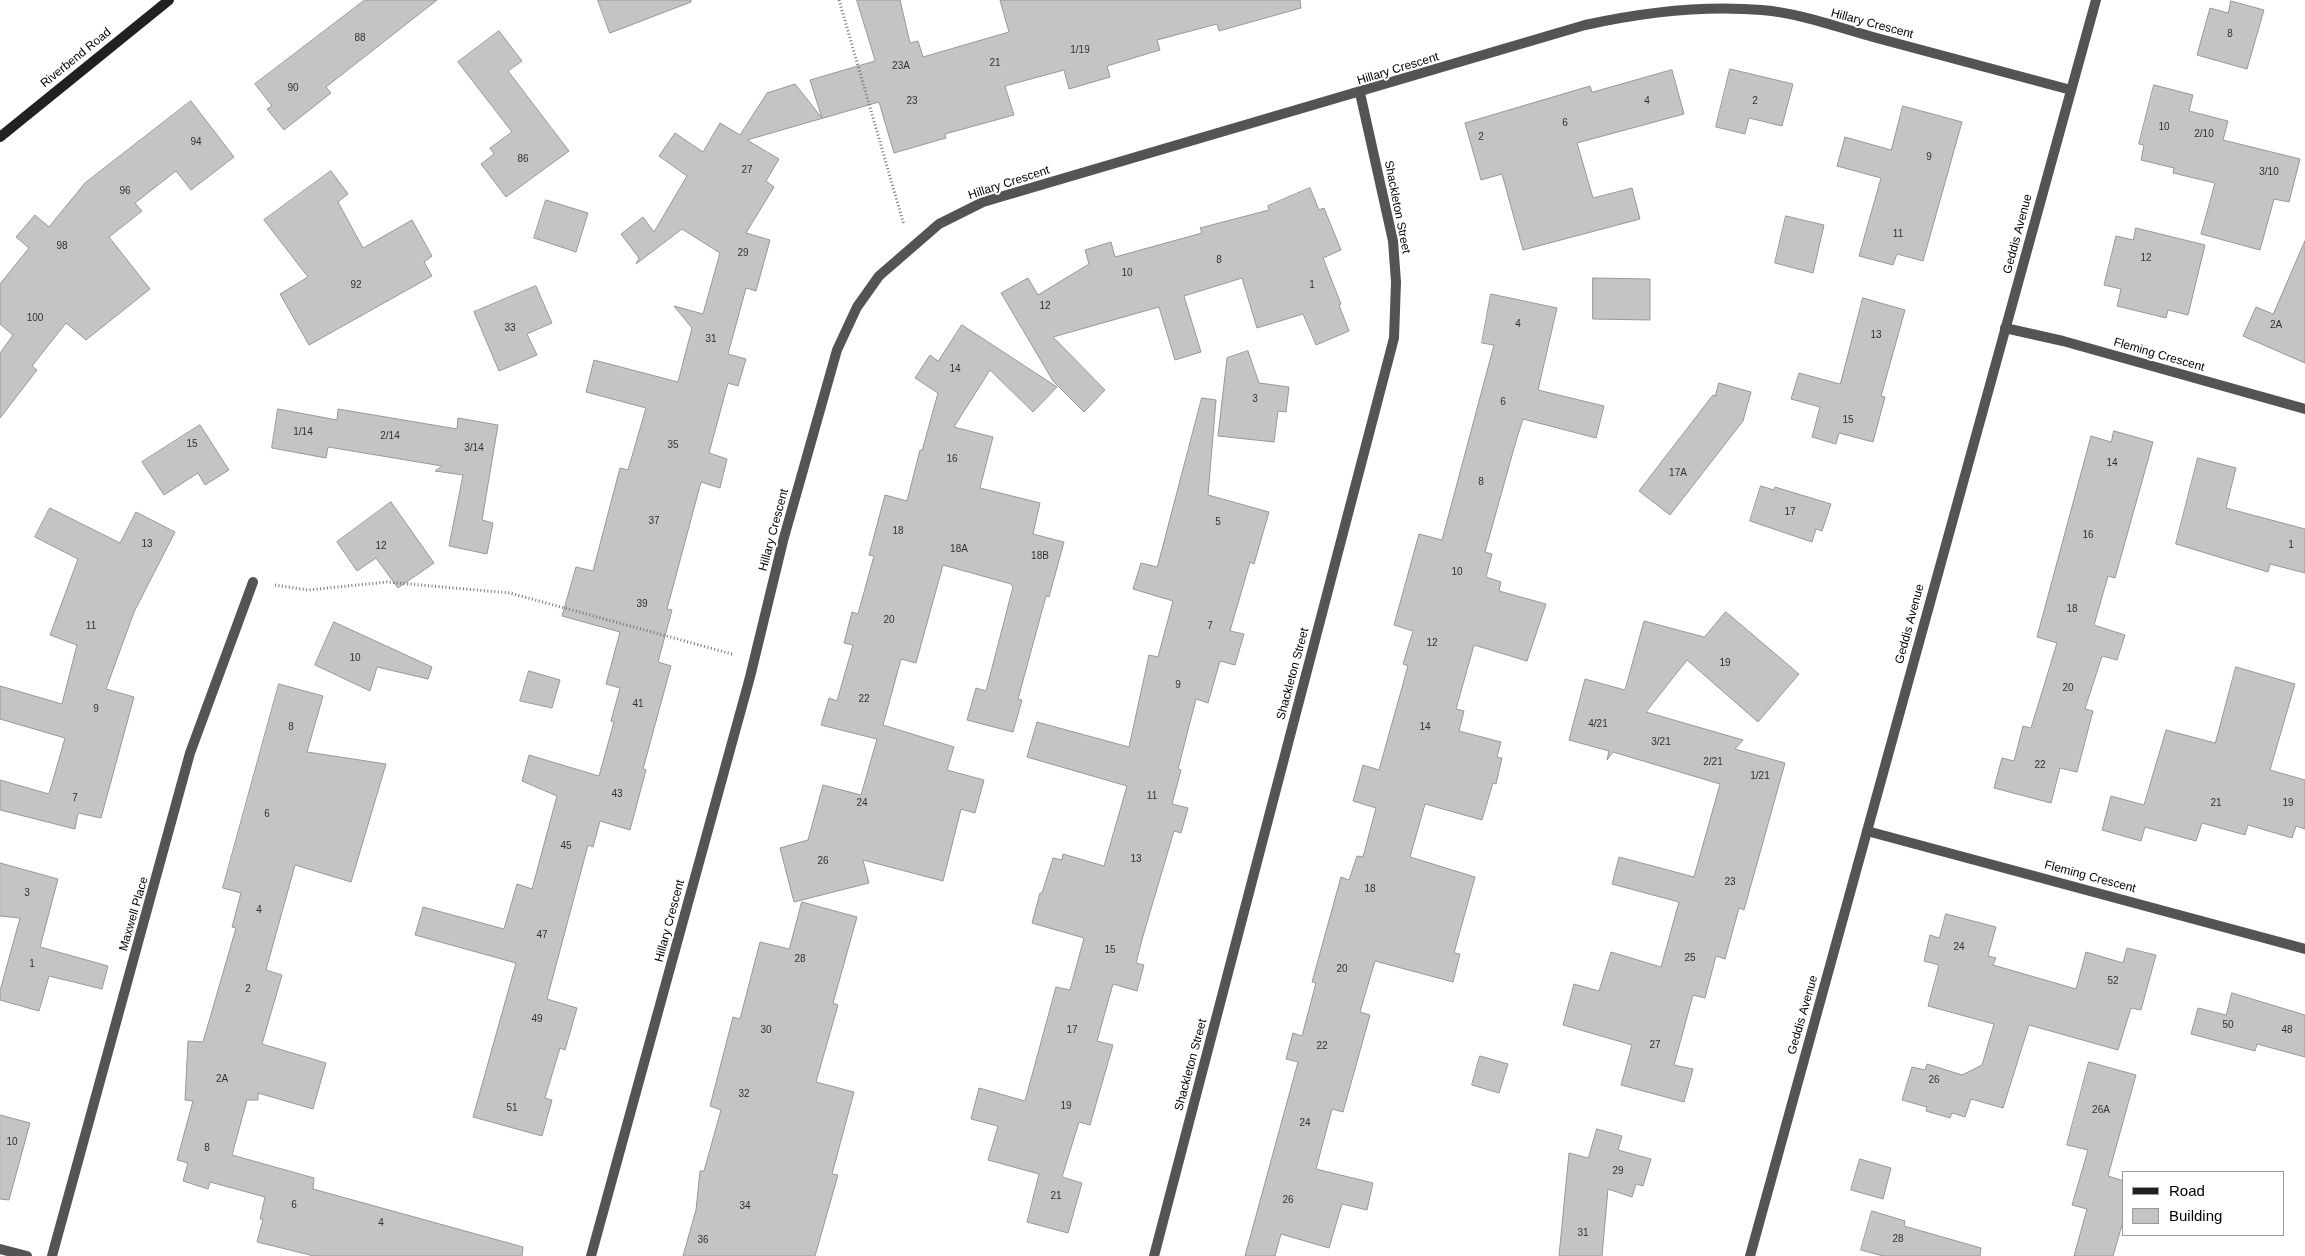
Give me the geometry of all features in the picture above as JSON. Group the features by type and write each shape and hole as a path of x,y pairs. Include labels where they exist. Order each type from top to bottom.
{"main road":[{"name":"Riverbend Road","path":"0,137 169,0"}],"street":[{"name":"Geddis Avenue","path":"1750,1256 2096,0"},
{"name":"Hillary Crescent","path":"591,1256 754,660 783,541 837,350 857,307 879,276 910,247 939,224 983,202 1190,140 1360,93 1586,26 1638,14 1718,8 1764,10 1810,20 2071,90"},
{"name":"Shackleton Street","path":"1154,1256 1394,338 1396,282 1393,241 1360,93"},
{"name":"Fleming Crescent","path":"2005,328 2063,341 2305,410"},
{"name":"Maxwell Place","path":"52,1256 190,753 253,582"},
{"name":"Fleming Crescent","path":"1867,831 2305,949"},
{"path":"0,1248 27,1256"}],"path":[{"path":"839,0 910,247"},
{"path":"253,582 308,590 387,582 510,593 754,660"}],"building":[{"path":"365,0 437,0 326,87 331,93 284,130 267,109 272,106 255,84"},
{"path":"598,0 691,0 691,2 610,33"},
{"path":"857,0 900,0 910,43 918,41 923,57 1009,32 1000,0 1300,0 1301,8 1219,31 1217,24 1157,40 1160,50 1107,66 1110,77 1069,89 1064,70 1005,86 1014,115 945,134 946,138 894,153 879,102 747,140 779,159 766,181 774,187 746,233 770,240 756,291 746,288 728,354 746,359 738,386 728,383 709,453 727,459 720,488 701,482 667,609 672,610 658,662 671,666 643,769 646,770 630,830 600,821 593,847 588,845 547,999 577,1008 565,1050 560,1048 545,1098 552,1100 542,1136 473,1117 516,963 415,935 423,907 504,929 517,884 532,889 557,796 522,781 529,755 599,776 614,722 611,721 620,688 606,684 620,632 562,616 576,567 593,571 620,468 628,470 646,408 586,392 594,360 678,382 692,328 674,306 703,314 720,253 682,229 636,264 639,258 621,234 643,217 654,232 687,176 659,156 675,133 703,152 720,123 740,135 767,93 795,84 822,118 810,80 875,61"},
{"path":"2231,1 2264,10 2247,69 2197,55 2210,8 2228,13"},
{"path":"499,31 522,61 508,71 569,151 506,197 481,164 494,154 490,148 512,132 458,62"},
{"path":"1730,69 1793,84 1782,126 1749,118 1745,134 1716,127"},
{"path":"1672,70 1684,114 1577,143 1593,198 1632,188 1640,219 1523,250 1502,174 1481,180 1465,123 1590,86 1592,92"},
{"path":"2154,85 2193,95 2189,111 2228,121 2223,140 2300,159 2289,202 2274,199 2260,250 2201,234 2215,183 2173,173 2174,168 2141,160 2144,145 2139,144"},
{"path":"191,101 234,157 191,190 176,171 135,203 142,211 109,237 150,289 86,340 66,323 32,366 37,370 0,418 0,353 13,335 0,324 0,284 29,248 16,237 35,215 49,227 85,183"},
{"path":"1903,106 1962,122 1923,261 1897,254 1893,265 1859,256 1881,178 1837,166 1845,137 1891,150"},
{"path":"331,171 348,194 338,202 363,248 412,220 432,256 424,262 432,276 309,345 280,294 308,277 264,220"},
{"path":"1310,188 1319,210 1324,208 1341,250 1323,258 1341,304 1339,305 1349,331 1316,345 1303,314 1257,328 1242,278 1184,296 1201,352 1175,360 1159,307 1053,337 1105,390 1084,412 1053,381 1001,293 1028,278 1038,295 1089,264 1085,250 1111,242 1115,257 1202,233 1200,228 1269,210 1268,206"},
{"path":"546,200 588,213 576,252 534,238"},
{"path":"1786,216 1824,225 1813,273 1775,263"},
{"path":"2136,228 2205,245 2188,315 2168,310 2166,318 2117,306 2121,289 2104,285 2116,236 2133,240"},
{"path":"2305,241 2305,363 2243,336 2256,307 2273,314"},
{"path":"1593,278 1650,279 1650,320 1593,319"},
{"path":"536,286 552,323 527,334 537,355 499,371 474,312"},
{"path":"1491,294 1557,308 1538,390 1604,406 1596,438 1523,419 1516,441 1485,552 1492,554 1486,577 1501,582 1499,591 1546,604 1527,661 1474,645 1456,709 1464,711 1459,731 1501,742 1497,757 1502,758 1496,784 1493,783 1482,820 1425,804 1410,857 1475,877 1454,953 1460,954 1453,982 1375,961 1360,1012 1370,1015 1343,1112 1332,1109 1316,1169 1373,1183 1367,1210 1342,1204 1329,1248 1281,1234 1275,1256 1245,1256 1298,1062 1286,1059 1293,1033 1302,1036 1316,983 1312,982 1341,877 1349,880 1357,856 1363,857 1376,808 1353,801 1363,765 1379,770 1408,666 1403,664 1413,631 1394,625 1419,534 1442,540 1494,345 1482,343"},
{"path":"1863,298 1905,310 1881,396 1885,397 1873,442 1839,433 1836,444 1812,437 1820,407 1791,399 1799,373 1840,384"},
{"path":"962,325 1057,387 1033,412 990,370 954,427 993,437 980,488 1040,503 1033,534 1064,542 1049,597 1046,596 1018,699 1022,700 1013,732 967,720 976,688 986,691 1013,587 1011,584 943,565 916,663 901,659 883,725 954,747 947,770 984,780 975,813 961,809 943,881 863,860 869,883 794,902 780,848 808,840 823,785 861,795 877,739 821,725 829,698 837,701 853,645 844,643 852,612 858,614 874,556 869,555 885,495 907,501 920,450 922,451 938,393 915,378 930,355 938,361"},
{"path":"1248,351 1259,383 1289,387 1286,412 1278,411 1274,442 1218,436 1227,358"},
{"path":"1719,383 1751,392 1743,421 1670,515 1639,491 1713,395 1715,396"},
{"path":"1202,398 1216,400 1208,495 1269,512 1254,564 1250,562 1230,631 1244,634 1235,665 1220,661 1208,703 1196,699 1178,769 1181,770 1172,804 1188,808 1181,833 1174,831 1143,936 1136,963 1144,965 1137,991 1113,984 1097,1041 1113,1045 1090,1125 1079,1122 1062,1177 1082,1183 1068,1233 1027,1222 1039,1174 988,1160 998,1126 971,1119 979,1088 1025,1101 1056,987 1070,990 1084,938 1032,923 1040,893 1042,893 1053,858 1062,860 1063,854 1104,866 1127,786 1027,757 1037,722 1129,747 1149,655 1158,657 1173,601 1133,589 1141,563 1157,567"},
{"path":"278,409 337,420 338,409 457,429 458,418 498,425 482,520 493,523 487,554 449,546 463,475 435,471 442,466 328,447 326,458 272,448"},
{"path":"200,425 229,470 205,485 198,473 164,495 142,462"},
{"path":"2114,431 2153,442 2115,578 2108,576 2094,625 2125,635 2117,660 2102,656 2085,709 2093,711 2077,772 2060,768 2051,803 1994,788 2002,758 2014,761 2023,726 2031,728 2057,643 2037,637 2091,436 2111,442"},
{"path":"2198,458 2236,468 2226,508 2305,529 2305,573 2270,564 2268,572 2176,544"},
{"path":"1761,486 1774,490 1775,487 1831,504 1822,531 1816,529 1812,542 1750,521"},
{"path":"391,502 434,563 398,588 376,558 357,571 337,542"},
{"path":"50,508 120,543 136,512 175,532 134,612 106,689 134,697 101,818 78,813 75,829 0,810 0,780 49,794 65,738 0,719 0,686 62,704 77,645 50,635 78,559 35,537"},
{"path":"1726,612 1799,674 1758,722 1687,660 1646,712 1743,740 1735,749 1785,763 1744,910 1739,908 1725,959 1716,956 1705,998 1693,995 1674,1065 1693,1069 1684,1102 1621,1085 1632,1045 1563,1025 1574,984 1599,991 1611,952 1661,967 1679,902 1612,884 1619,857 1694,877 1720,784 1613,752 1607,760 1609,751 1569,740 1585,679 1625,690 1644,621 1704,637"},
{"path":"334,622 432,667 428,679 377,667 370,691 315,665"},
{"path":"2236,667 2295,684 2270,770 2305,780 2305,829 2296,826 2292,838 2248,825 2245,835 2202,823 2196,841 2145,827 2141,841 2102,830 2111,796 2144,805 2166,730 2215,743"},
{"path":"529,671 560,680 552,708 520,701"},
{"path":"279,684 323,696 307,752 386,764 351,882 295,865 266,970 282,975 262,1044 326,1063 313,1109 258,1093 258,1100 247,1100 232,1155 314,1178 313,1189 523,1247 522,1256 314,1256 257,1242 263,1219 260,1219 265,1197 210,1182 208,1189 183,1181 188,1163 177,1160 193,1101 185,1100 188,1041 203,1042 236,928 232,927 241,893 223,888"},
{"path":"0,863 58,879 40,947 108,966 102,989 49,976 39,1011 0,1000 0,991 20,918 0,916"},
{"path":"802,902 857,917 833,1003 838,1005 816,1082 854,1092 832,1174 838,1175 815,1256 683,1256 696,1210 700,1171 704,1171 721,1110 710,1106 733,1017 740,1019 760,942 789,949"},
{"path":"1946,914 1996,927 1988,956 1996,958 1993,965 2076,989 2086,952 2123,963 2127,948 2156,955 2141,1010 2131,1008 2118,1050 2029,1025 2003,1108 1971,1099 1965,1117 1952,1113 1950,1118 1926,1111 1927,1107 1902,1100 1912,1067 1925,1070 1927,1064 1962,1075 1982,1065 1994,1024 1928,1006 1939,965 1924,961 1930,935 1939,938"},
{"path":"2232,993 2305,1015 2305,1057 2257,1044 2255,1051 2191,1034 2198,1008 2226,1015"},
{"path":"1480,1056 1508,1064 1499,1093 1472,1085"},
{"path":"2089,1062 2136,1075 2108,1176 2122,1180 2122,1225 2113,1256 2074,1256 2087,1209 2072,1205 2088,1150 2067,1145"},
{"path":"0,1115 30,1123 9,1200 0,1199"},
{"path":"1597,1129 1622,1136 1618,1150 1651,1159 1643,1186 1636,1184 1632,1197 1608,1189 1602,1256 1559,1256 1569,1153 1588,1158"},
{"path":"1860,1159 1891,1168 1883,1199 1851,1190"},
{"path":"1872,1211 1905,1221 1904,1226 1981,1248 1980,1256 1883,1256 1861,1250"}]}
